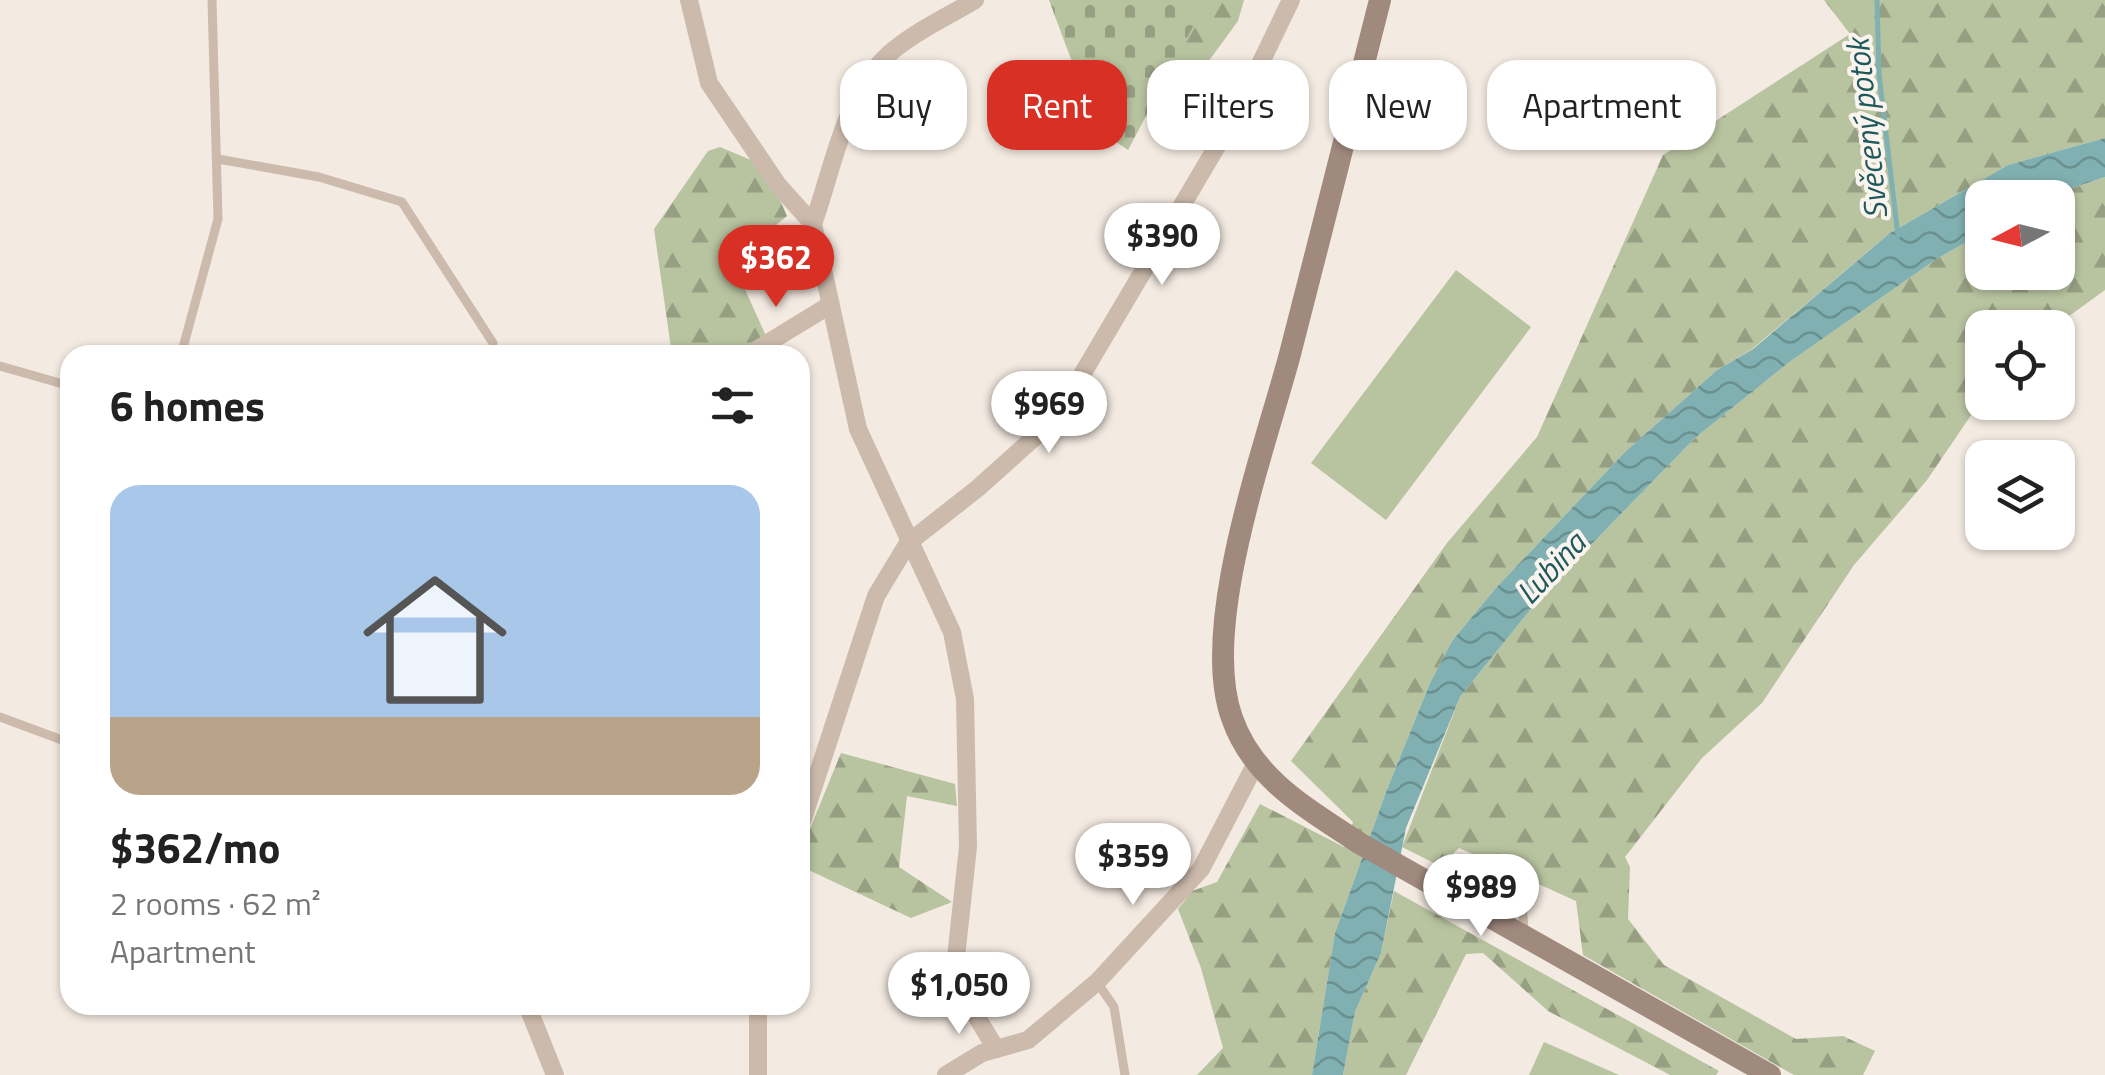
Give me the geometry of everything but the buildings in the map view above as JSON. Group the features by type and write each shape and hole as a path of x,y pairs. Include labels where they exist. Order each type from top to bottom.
{"street":[{"path":"689,0 710,82 778,184 812,224 858,429 952,632 961,665 968,846 956,957 972,1009 996,1049"},
{"path":"812,224 853,110 874,72 899,46 975,0"},
{"path":"810,797 876,596 908,542 1036,435 1076,387 1263,62 1292,0"},
{"path":"1380,0 1237,558 1224,634 1226,698 1255,765 1297,802 1359,843 1770,1075"},
{"path":"764,345 830,304"},
{"path":"946,1075 996,1049 1028,1040 1097,982 1202,869 1255,765"},
{"path":"531,1015 555,1075"},
{"path":"758,1015 758,1075"}],"lane":[{"path":"184,345 218,219 212,0"},
{"path":"218,158 319,177 402,202 493,343"},
{"path":"0,366 60,383"},
{"path":"0,717 60,739"},
{"path":"1097,982 1114,1008 1125,1075"}],"green space":[{"path":"1049,0 1207,0 1175,60 1147,60 1147,114 1128,150 1127,60 1071,60"},
{"path":"1207,0 1244,0 1238,21 1209,60 1173,60"},
{"path":"1824,0 2105,0 2105,138 2008,165 1982,180 1965,180 1965,190 1890,233 1752,349 1717,370 1625,452 1495,589 1452,641 1430,683 1335,933 1312,1075 1197,1075 1223,1048 1201,968 1178,909 1192,891 1217,882 1260,804 1344,847 1353,822 1291,761 1447,543 1537,437 1663,155 1671,150 1716,150 1716,121 1850,34"},
{"path":"720,147 765,166 787,216 745,251 729,254 766,336 753,345 671,345 654,229 708,151"},
{"path":"2105,177 2105,290 2075,312 1965,310 1968,420 1927,480 1854,565 1762,703 1702,758 1625,857 1630,867 1628,919 1664,965 1796,1039 1843,1036 1875,1051 1863,1075 1794,1075 1583,955 1576,901 1459,848 1440,866 1402,847 1460,697 1543,594 1695,438 1788,363 1965,243 1965,290 2075,290 2075,187"},
{"path":"1456,270 1531,327 1386,520 1311,463"},
{"path":"841,753 955,784 957,806 907,796 899,867 952,902 911,918 810,871 810,829"},
{"path":"1394,891 1719,1071 1716,1075 1670,1075 1548,1011 1483,953 1466,954 1406,1075 1343,1075 1355,1012 1381,953"},
{"path":"1544,1042 1619,1075 1529,1075"}],"water":[{"path":"2105,138 2105,177 2075,187 2075,180 1982,180 2008,165"},
{"name":"Lubina","path":"1965,190 1965,243 1788,363 1695,438 1543,594 1460,697 1406,828 1381,953 1355,1012 1343,1075 1312,1075 1335,933 1386,792 1430,683 1452,641 1495,589 1625,452 1717,370 1753,349 1890,233"}],"waterway":[{"name":"Svěcený potok","path":"1877,0 1879,74 1898,236"}]}
